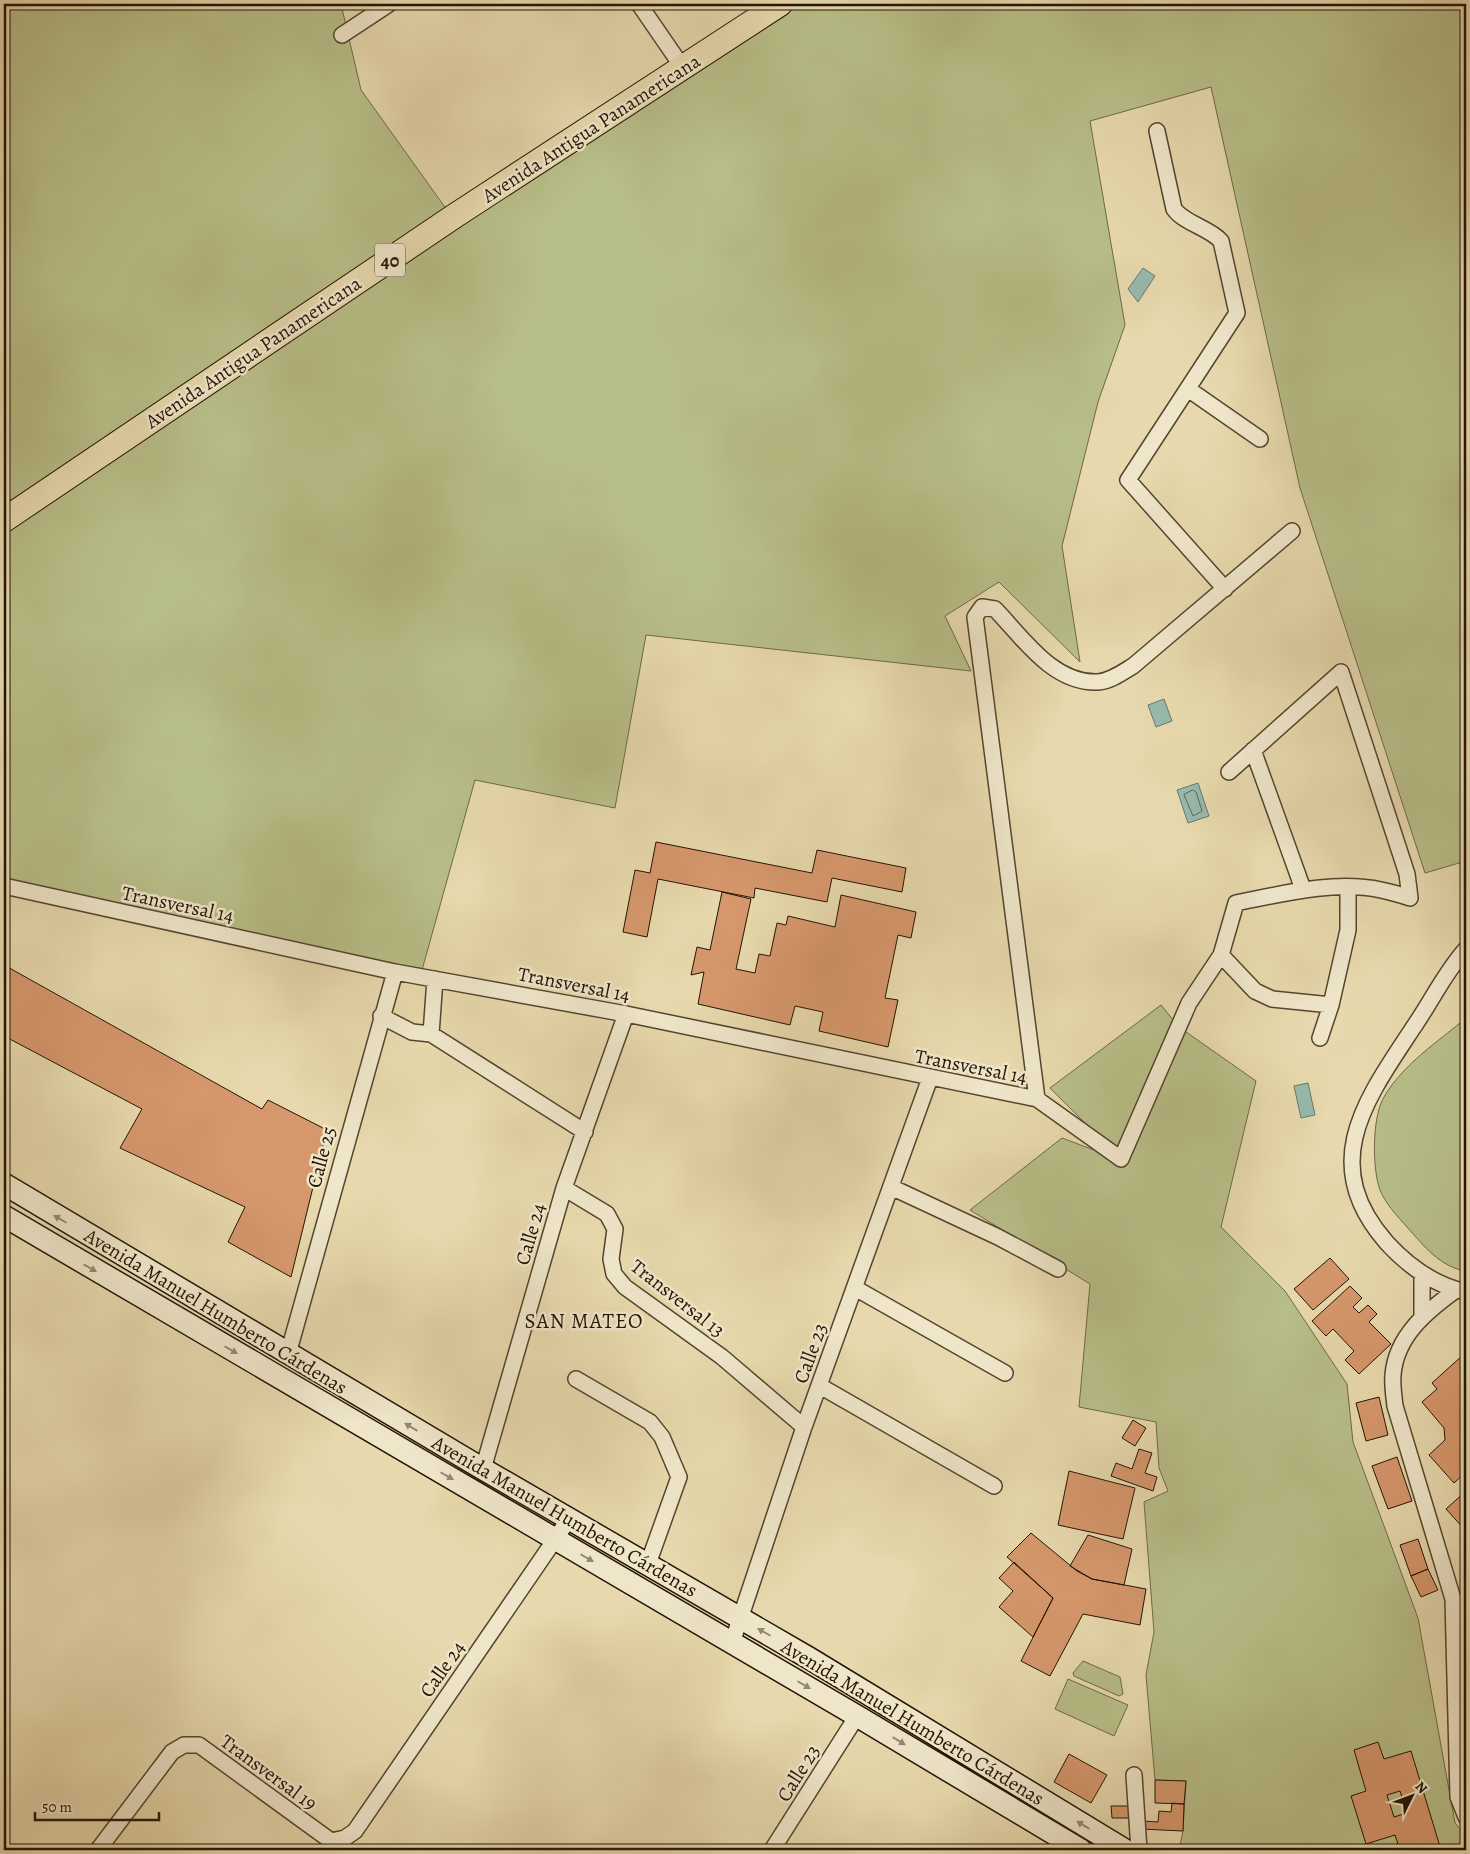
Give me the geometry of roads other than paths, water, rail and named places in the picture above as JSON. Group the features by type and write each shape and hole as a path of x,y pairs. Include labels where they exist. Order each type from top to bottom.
{"main road":[{"name":"Avenida Antigua Panamericana","path":"4,520 456,215 780,4"},
{"name":"Avenida Manuel Humberto Cárdenas","path":"4,1184 483,1469 740,1618 1125,1850"},
{"name":"Avenida Manuel Humberto Cárdenas","path":"4,1216 857,1716 1081,1850"}],"street":[{"path":"342,35 389,4"},
{"path":"639,4 682,68"},
{"path":"1157,131 1174,209 1179,215 1215,234 1221,241 1237,313 1128,480 1225,589"},
{"path":"1188,389 1260,439"},
{"path":"1037,1099 975,617 982,607 995,609 1050,668 1076,679 1099,682 1114,677 1134,666 1292,531"},
{"path":"1229,772 1341,672 1406,874 1410,898 1379,889 1303,889 1236,903 1221,955 1255,990 1272,999 1331,1005"},
{"path":"1253,750 1303,889"},
{"name":"Transversal 14","path":"4,886 395,972 626,1014 1037,1099 1121,1159 1189,1003 1221,955"},
{"path":"1320,1038 1331,1005 1348,930 1348,888"},
{"path":"1461,1291 1422,1273 1405,1262 1375,1228 1353,1184 1351,1157 1360,1120 1374,1086 1466,949"},
{"name":"Calle 25","path":"288,1354 381,1016 395,972"},
{"path":"431,1034 435,979"},
{"name":"Calle 24","path":"483,1469 564,1188 626,1014"},
{"path":"381,1016 412,1032 431,1034 585,1132"},
{"name":"Calle 23","path":"732,1643 804,1427 930,1078"},
{"path":"891,1187 998,1237 1058,1269"},
{"name":"Transversal 13","path":"564,1188 607,1214 615,1229 611,1259 614,1274 625,1287 722,1357 804,1427"},
{"path":"1422,1273 1422,1315"},
{"path":"855,1288 1005,1373"},
{"path":"1461,1291 1422,1315 1402,1344 1392,1374 1395,1406 1453,1599 1458,1797 1466,1816"},
{"path":"576,1379 650,1422 662,1437 679,1477 648,1564"},
{"path":"820,1386 994,1486"},
{"name":"Calle 24","path":"344,1838 355,1831 569,1519"},
{"name":"Calle 23","path":"772,1850 857,1716"},
{"name":"Transversal 19","path":"98,1850 172,1752 184,1745 199,1745 331,1841 344,1838"},
{"path":"1134,1775 1139,1850"}],"water":[{"path":"1143,268 1155,276 1138,302 1128,289"},
{"path":"1164,699 1172,721 1156,727 1148,705"},
{"path":"1198,783 1209,816 1188,823 1177,790"},
{"path":"1308,1083 1315,1115 1301,1118 1294,1086"}],"district":[{"name":"SAN MATEO","path":"584,1321"}]}
